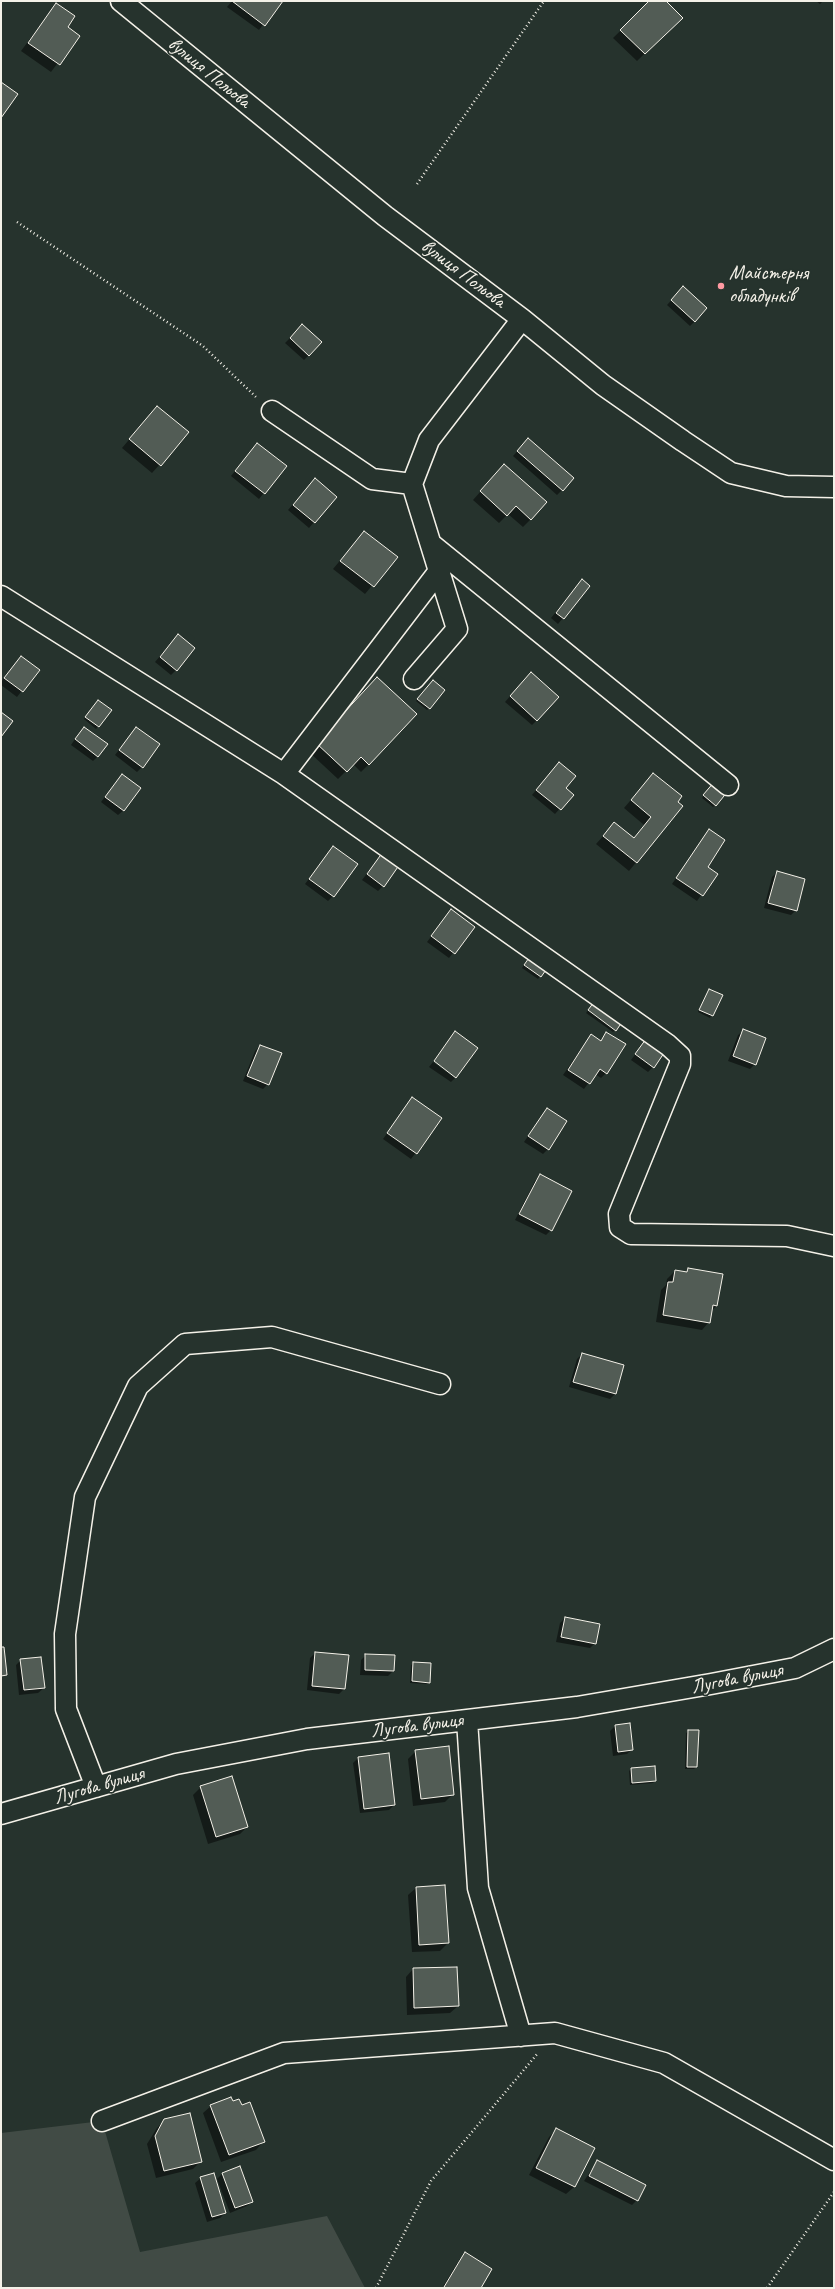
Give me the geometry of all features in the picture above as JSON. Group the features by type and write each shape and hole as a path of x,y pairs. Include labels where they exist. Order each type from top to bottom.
{"street":[{"name":"вулиця Польова","path":"121,1 385,216 522,319 603,385 731,473 786,486 834,487"},
{"path":"414,680 457,629 412,484 429,440 522,319"},
{"path":"272,412 372,479 412,484"},
{"path":"431,544 728,785"},
{"path":"284,774 439,571"},
{"path":"1,596 284,774 668,1045 680,1056 680,1064 619,1214 620,1227 631,1234 787,1236 834,1246"},
{"path":"96,1787 66,1709 65,1634 85,1497 138,1386 185,1344 272,1337 440,1384"},
{"name":"Лугова вулиця","path":"1,1814 176,1764 306,1739 577,1707 796,1668 834,1649"},
{"path":"467,1720 478,1888 521,2036"},
{"path":"102,2121 284,2053 555,2033 664,2063 834,2160"}],"path":[{"path":"417,184 544,1"},
{"path":"16,222 203,346 272,412"},
{"path":"376,2288 431,2181 555,2033"},
{"path":"767,2288 834,2192"}],"shaded area":[{"path":"102,2121 140,2252 327,2216 365,2288 1,2288 1,2133"}],"building":[{"path":"232,1 283,1 265,26"},
{"path":"649,1 666,1 683,18 645,54 620,30"},
{"path":"56,3 75,16 68,27 80,36 60,65 28,43"},
{"path":"1,82 18,94 1,118"},
{"path":"683,286 707,308 695,322 671,300"},
{"path":"302,324 322,342 309,356 290,338"},
{"path":"157,406 189,432 161,466 129,439"},
{"path":"528,438 574,478 563,491 517,451"},
{"path":"257,443 287,466 265,494 235,471"},
{"path":"504,464 547,502 531,520 516,506 507,516 480,491"},
{"path":"315,478 337,497 315,523 293,505"},
{"path":"364,531 398,557 374,587 340,561"},
{"path":"582,579 590,586 564,619 556,613"},
{"path":"178,634 195,648 177,671 160,657"},
{"path":"21,656 40,670 23,692 4,678"},
{"path":"531,672 559,697 537,721 510,696"},
{"path":"377,677 417,714 369,765 361,757 347,772 316,743"},
{"path":"433,680 445,690 430,709 417,699"},
{"path":"98,700 112,710 99,727 85,717"},
{"path":"1,712 13,721 1,737"},
{"path":"84,727 108,744 98,757 75,739"},
{"path":"136,727 160,744 143,768 119,750"},
{"path":"559,762 576,776 566,788 574,795 561,810 536,790"},
{"path":"653,773 682,796 678,802 683,806 637,863 603,836 614,822 634,838 651,817 631,800"},
{"path":"122,774 141,788 124,811 105,797"},
{"path":"715,781 728,791 716,806 703,795"},
{"path":"709,829 725,840 708,867 718,874 703,896 676,878"},
{"path":"333,846 358,864 334,897 309,879"},
{"path":"385,849 402,861 384,887 367,874"},
{"path":"777,871 805,879 797,911 768,903"},
{"path":"451,909 475,927 455,954 431,936"},
{"path":"531,955 548,967 541,977 524,965"},
{"path":"709,989 723,995 713,1016 699,1010"},
{"path":"594,1002 622,1022 616,1031 588,1010"},
{"path":"743,1029 766,1038 756,1065 733,1056"},
{"path":"455,1031 478,1048 456,1078 434,1061"},
{"path":"606,1032 626,1044 607,1074 600,1069 590,1084 568,1070 591,1034 601,1041"},
{"path":"646,1039 664,1053 654,1068 635,1054"},
{"path":"260,1045 282,1053 269,1085 247,1076"},
{"path":"412,1097 442,1118 417,1154 387,1133"},
{"path":"547,1108 567,1121 549,1150 528,1136"},
{"path":"540,1174 572,1191 552,1231 519,1214"},
{"path":"688,1268 723,1274 717,1306 713,1305 710,1323 663,1315 668,1282 673,1282 675,1270 687,1272"},
{"path":"582,1353 624,1365 616,1394 573,1382"},
{"path":"565,1617 600,1624 596,1644 561,1637"},
{"path":"1,1647 4,1647 7,1675 1,1676"},
{"path":"315,1652 349,1655 345,1689 312,1686"},
{"path":"365,1654 395,1655 394,1671 365,1670"},
{"path":"41,1657 45,1688 24,1690 20,1659"},
{"path":"413,1662 431,1663 430,1683 412,1681"},
{"path":"630,1723 633,1750 618,1752 615,1725"},
{"path":"688,1730 699,1730 697,1767 687,1767"},
{"path":"449,1746 454,1795 421,1799 415,1750"},
{"path":"389,1753 395,1805 364,1809 358,1757"},
{"path":"655,1766 656,1781 632,1783 631,1768"},
{"path":"232,1776 248,1827 216,1837 200,1786"},
{"path":"445,1885 449,1943 419,1945 416,1887"},
{"path":"457,1967 459,2006 414,2008 413,1968"},
{"path":"231,2097 233,2101 239,2099 242,2105 250,2102 265,2142 229,2155 210,2105"},
{"path":"190,2113 202,2162 164,2171 155,2136 164,2119"},
{"path":"556,2128 595,2148 575,2187 536,2168"},
{"path":"597,2160 646,2185 638,2201 589,2176"},
{"path":"240,2166 253,2202 235,2208 222,2173"},
{"path":"214,2173 226,2213 212,2217 200,2177"},
{"path":"465,2252 492,2269 481,2288 444,2287"}],"place":[{"name":"Майстерня обладунків","path":"721,286"}]}
